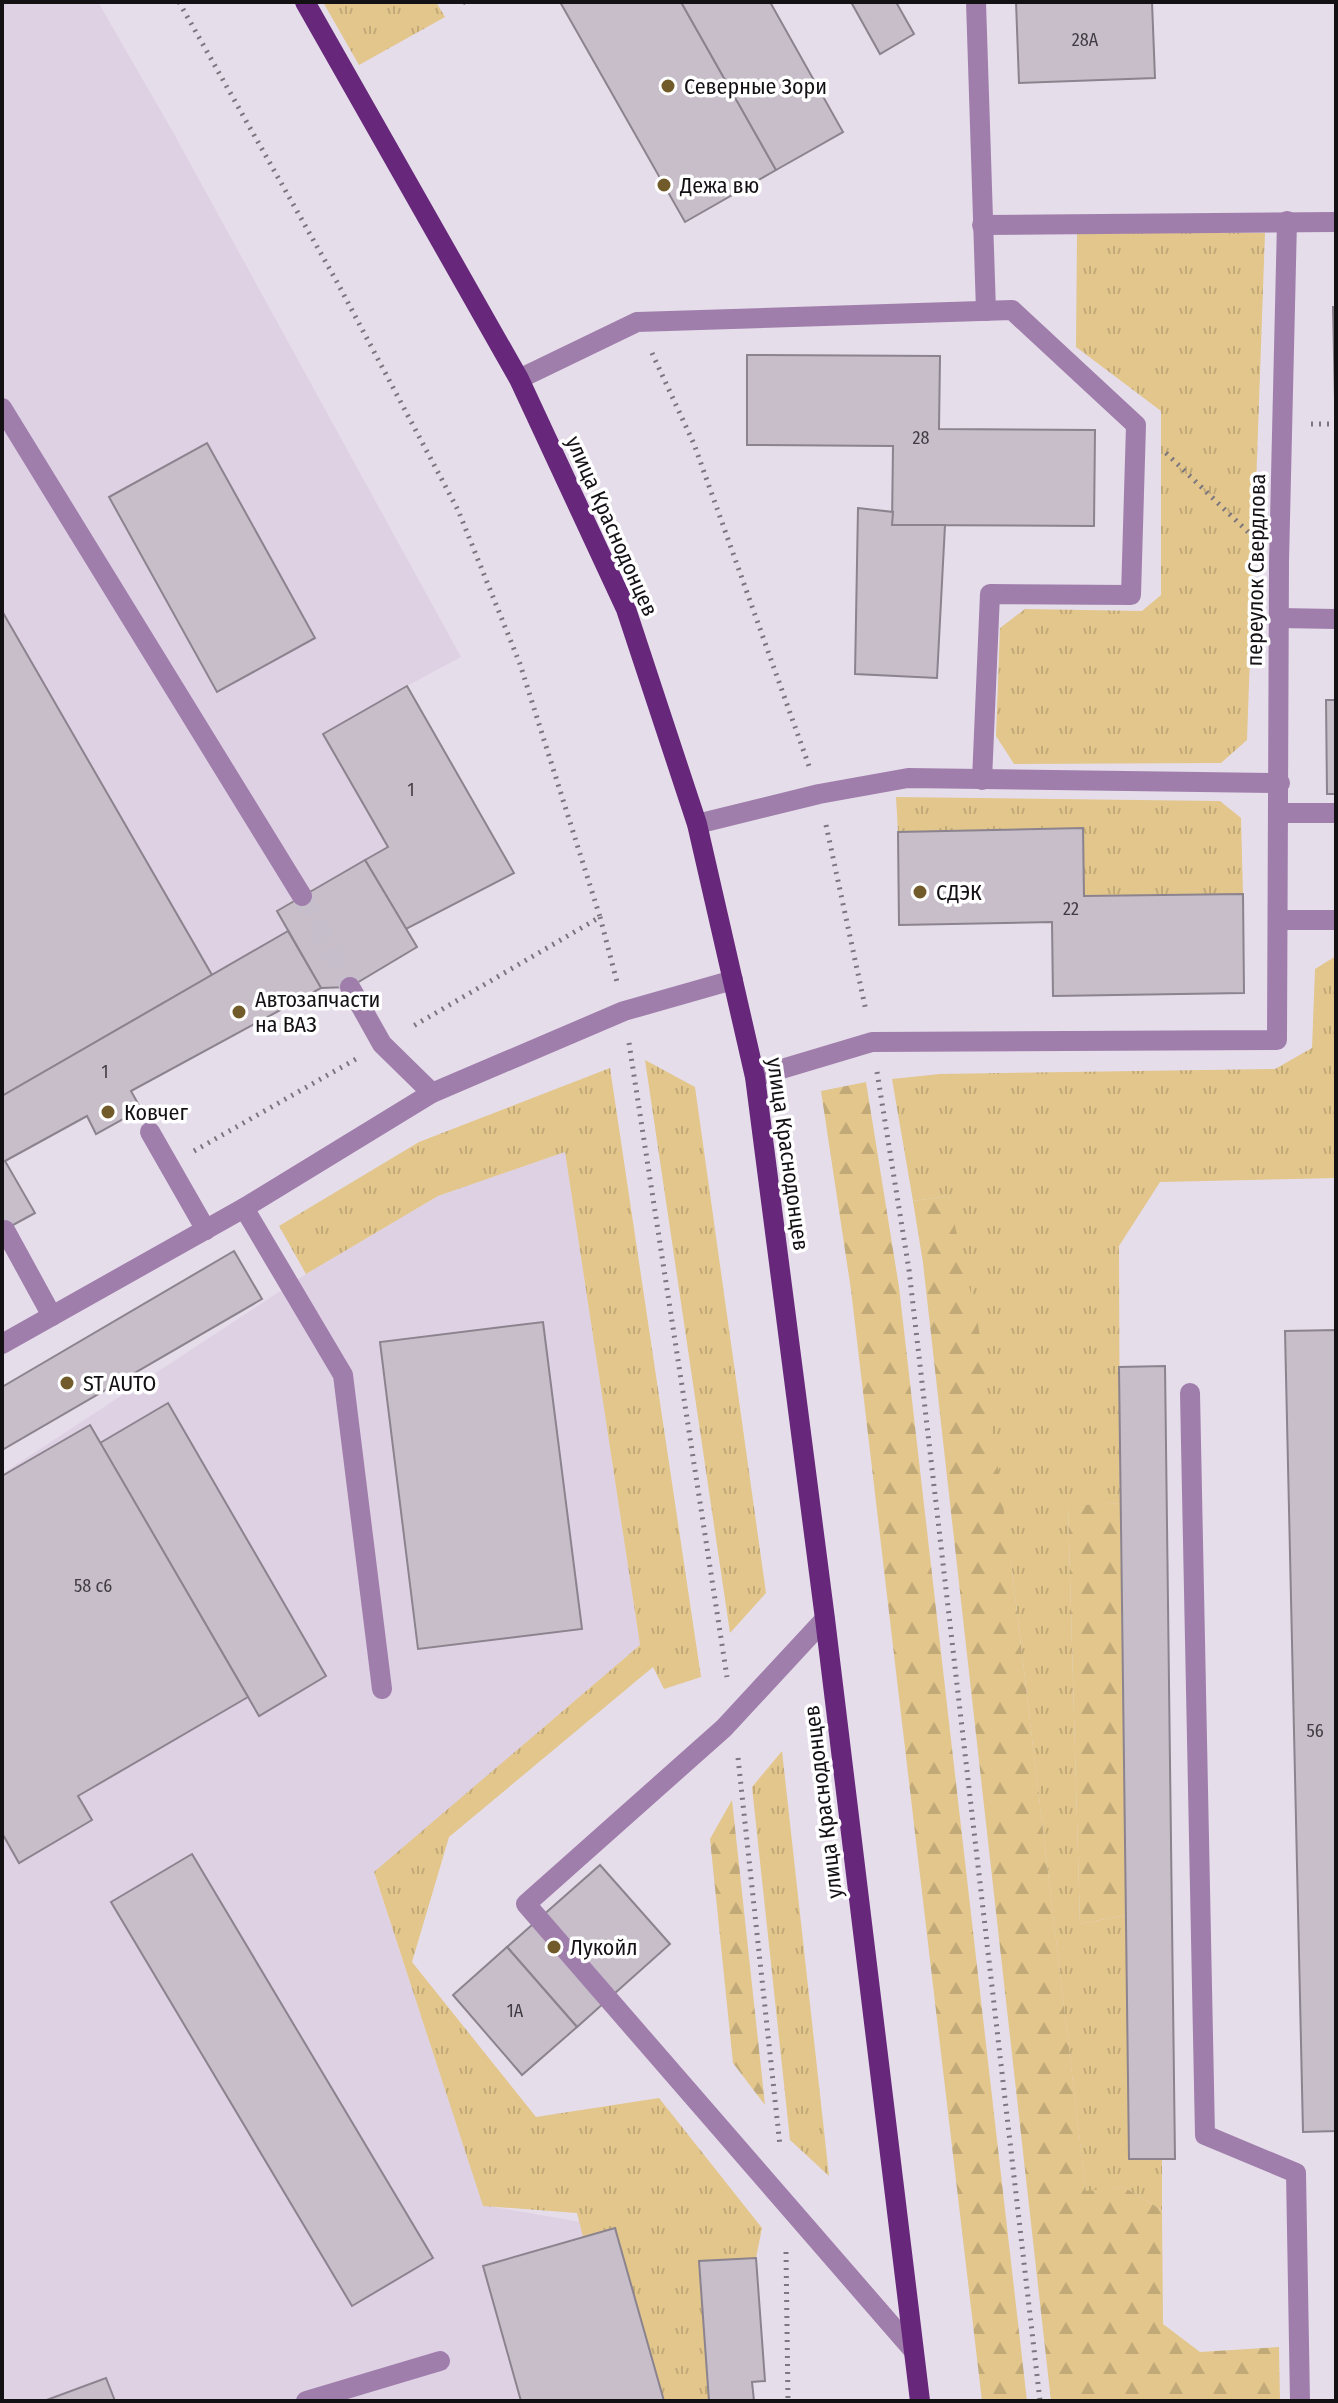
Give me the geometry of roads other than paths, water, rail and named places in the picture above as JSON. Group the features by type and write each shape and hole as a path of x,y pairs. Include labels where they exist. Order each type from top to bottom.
{"main road":[{"name":"улица Краснодонцев","path":"305,2 519,379 626,609 697,824 755,1077 825,1619 920,2401"}],"street":[{"path":"976,2 986,311"},
{"name":"переулок Свердлова","path":"755,1077 872,1042 1277,1040 1279,562 1287,221"},
{"path":"982,225 1336,222"},
{"path":"519,379 637,322 1012,310 1136,425 1131,595 990,594 982,780"},
{"path":"2,408 302,896"},
{"path":"1279,618 1336,619"},
{"path":"697,824 819,794 908,778 1280,783"},
{"path":"1279,813 1336,813"},
{"path":"1278,920 1336,920"},
{"path":"2,1344 244,1208 432,1093 624,1011 733,980"},
{"path":"350,987 382,1044 432,1093"},
{"path":"150,1132 206,1230"},
{"path":"244,1208 343,1375 382,1689"},
{"path":"5,1230 52,1316"},
{"path":"1190,1393 1205,2135 1296,2173 1300,2401"},
{"path":"825,1619 733,1718 526,1904 913,2350"},
{"path":"306,2401 440,2361"}],"tunnel":[{"path":"302,896 350,987"}],"place":[{"name":"Северные Зори","path":"668,86"},
{"name":"Дежа вю","path":"664,185"},
{"name":"СДЭК","path":"920,892"},
{"name":"Автозапчасти на ВАЗ","path":"239,1012"},
{"name":"Ковчег","path":"108,1112"},
{"name":"ST AUTO","path":"67,1383"},
{"name":"Лукойл","path":"554,1947"}]}
